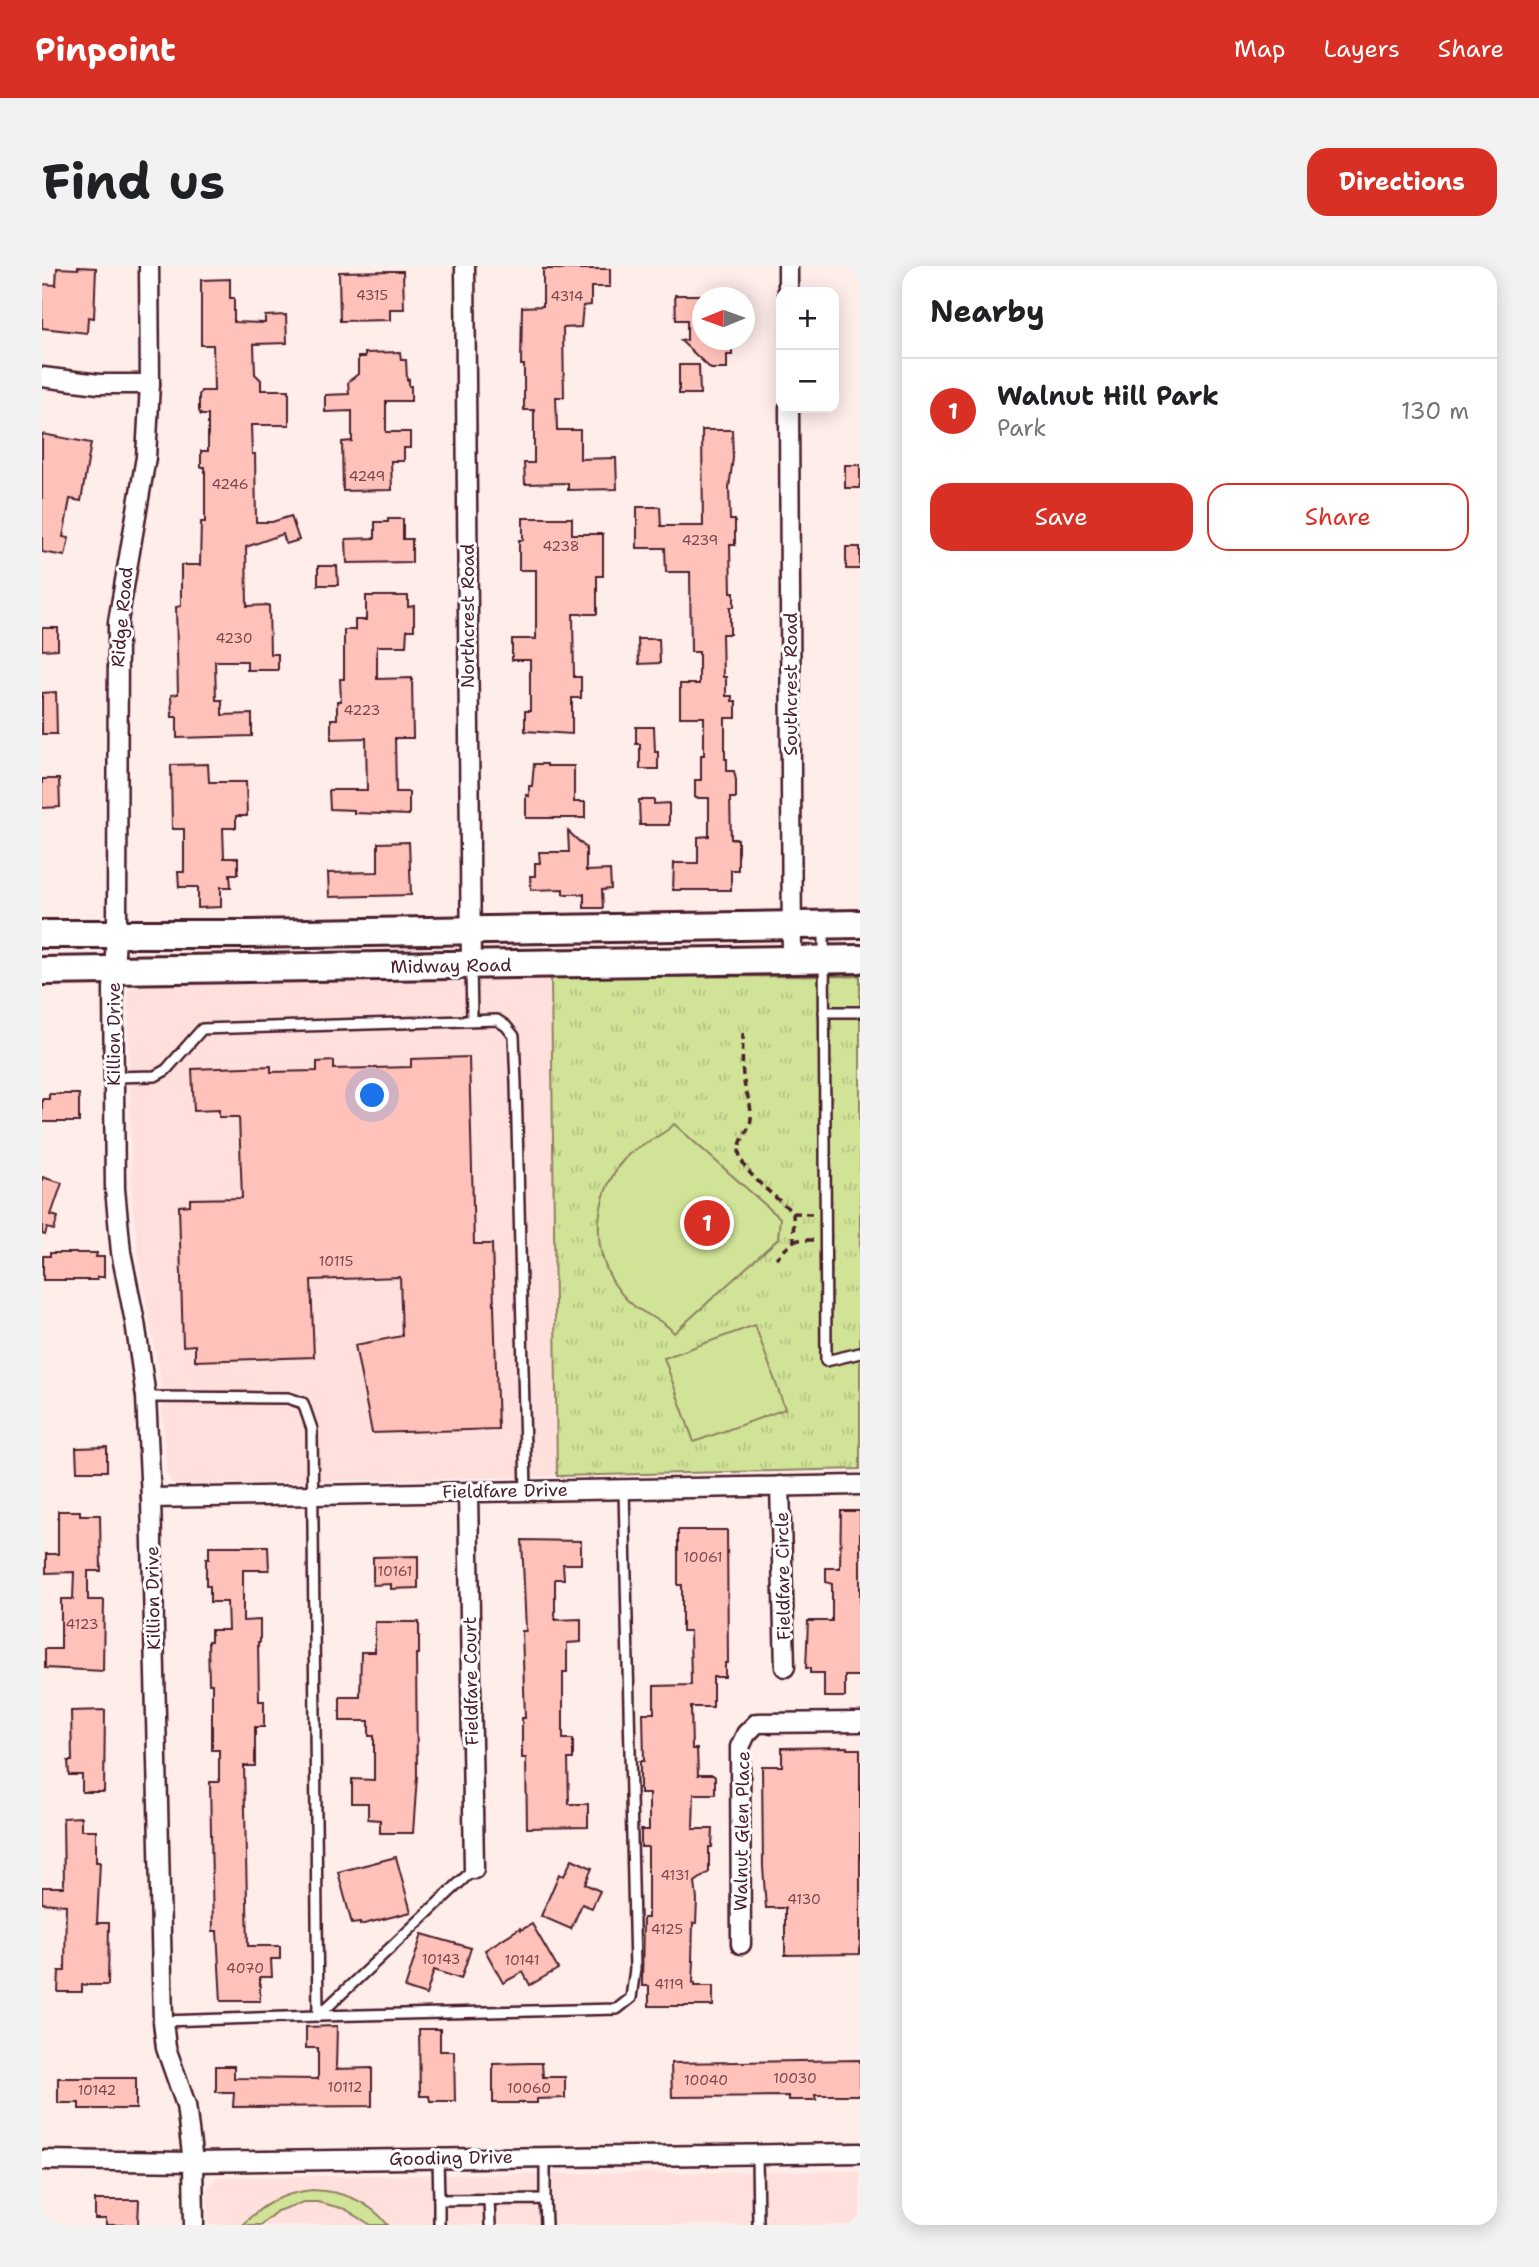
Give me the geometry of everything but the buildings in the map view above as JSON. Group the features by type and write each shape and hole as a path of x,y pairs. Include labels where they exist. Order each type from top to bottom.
{"main road":[{"name":"Midway Road","path":"42,934 860,924"},
{"path":"382,931 382,967"},
{"name":"Midway Road","path":"42,971 860,959"}],"street":[{"name":"Ridge Road","path":"114,970 118,622 146,457 150,384 149,266"},
{"name":"Northcrest Road","path":"466,266 471,966"},
{"path":"788,266 788,287"},
{"path":"42,377 99,384 150,384"},
{"name":"Southcrest Road","path":"789,413 792,960"},
{"name":"Killion Drive","path":"114,970 114,1189 121,1252 146,1397 151,1498 163,2021 166,2048 186,2105 193,2162 194,2225"},
{"name":"Fieldfare Drive","path":"151,1498 860,1485"},
{"name":"Fieldfare Circle","path":"780,1486 785,1667"},
{"name":"Fieldfare Court","path":"468,1492 474,1869"},
{"name":"Walnut Glen Place","path":"741,1944 740,1747 746,1734 757,1723 860,1722"},
{"name":"Gooding Drive","path":"42,2160 193,2162 860,2153"}],"lane":[{"path":"824,925 826,1361 860,1353"},
{"path":"471,966 472,1020"},
{"path":"824,1012 860,1012"},
{"path":"114,1077 155,1076 166,1070 202,1029 497,1020 514,1035 526,1490"},
{"path":"146,1397 288,1398 303,1403 312,1429 318,2016"},
{"path":"163,2021 617,2010 631,1998 634,1955 624,1489"},
{"path":"318,2016 474,1869"},
{"path":"757,2154 758,2225"},
{"path":"545,2157 546,2225"},
{"path":"438,2158 439,2225"},
{"path":"489,2199 490,2225"},
{"path":"439,2200 545,2199"}],"path":[{"path":"743,1033 744,1084 751,1103 751,1121 740,1142 740,1157 746,1168 793,1213 827,1214"},
{"path":"793,1213 794,1240"},
{"path":"776,1258 794,1240 827,1240"}],"shaded area":[{"path":"551,977 557,1476 174,1485 166,1468 161,1381 141,1274 132,1205 128,992 137,984"},
{"path":"860,2171 860,2225 209,2225 209,2187 217,2177"}],"green space":[{"path":"860,976 860,1469 557,1476 551,977"},
{"path":"674,1124 780,1218 778,1239 674,1333 634,1306 619,1291 608,1273 599,1234 605,1193 614,1174 631,1152"},
{"path":"755,1325 785,1409 694,1442 664,1358"},
{"path":"312,2190 354,2199 372,2210 388,2225 371,2225 345,2209 317,2202 304,2202 277,2211 260,2225 242,2225 274,2201"}],"place":[{"name":"Walnut Hill Park","path":"707,1223"}]}
